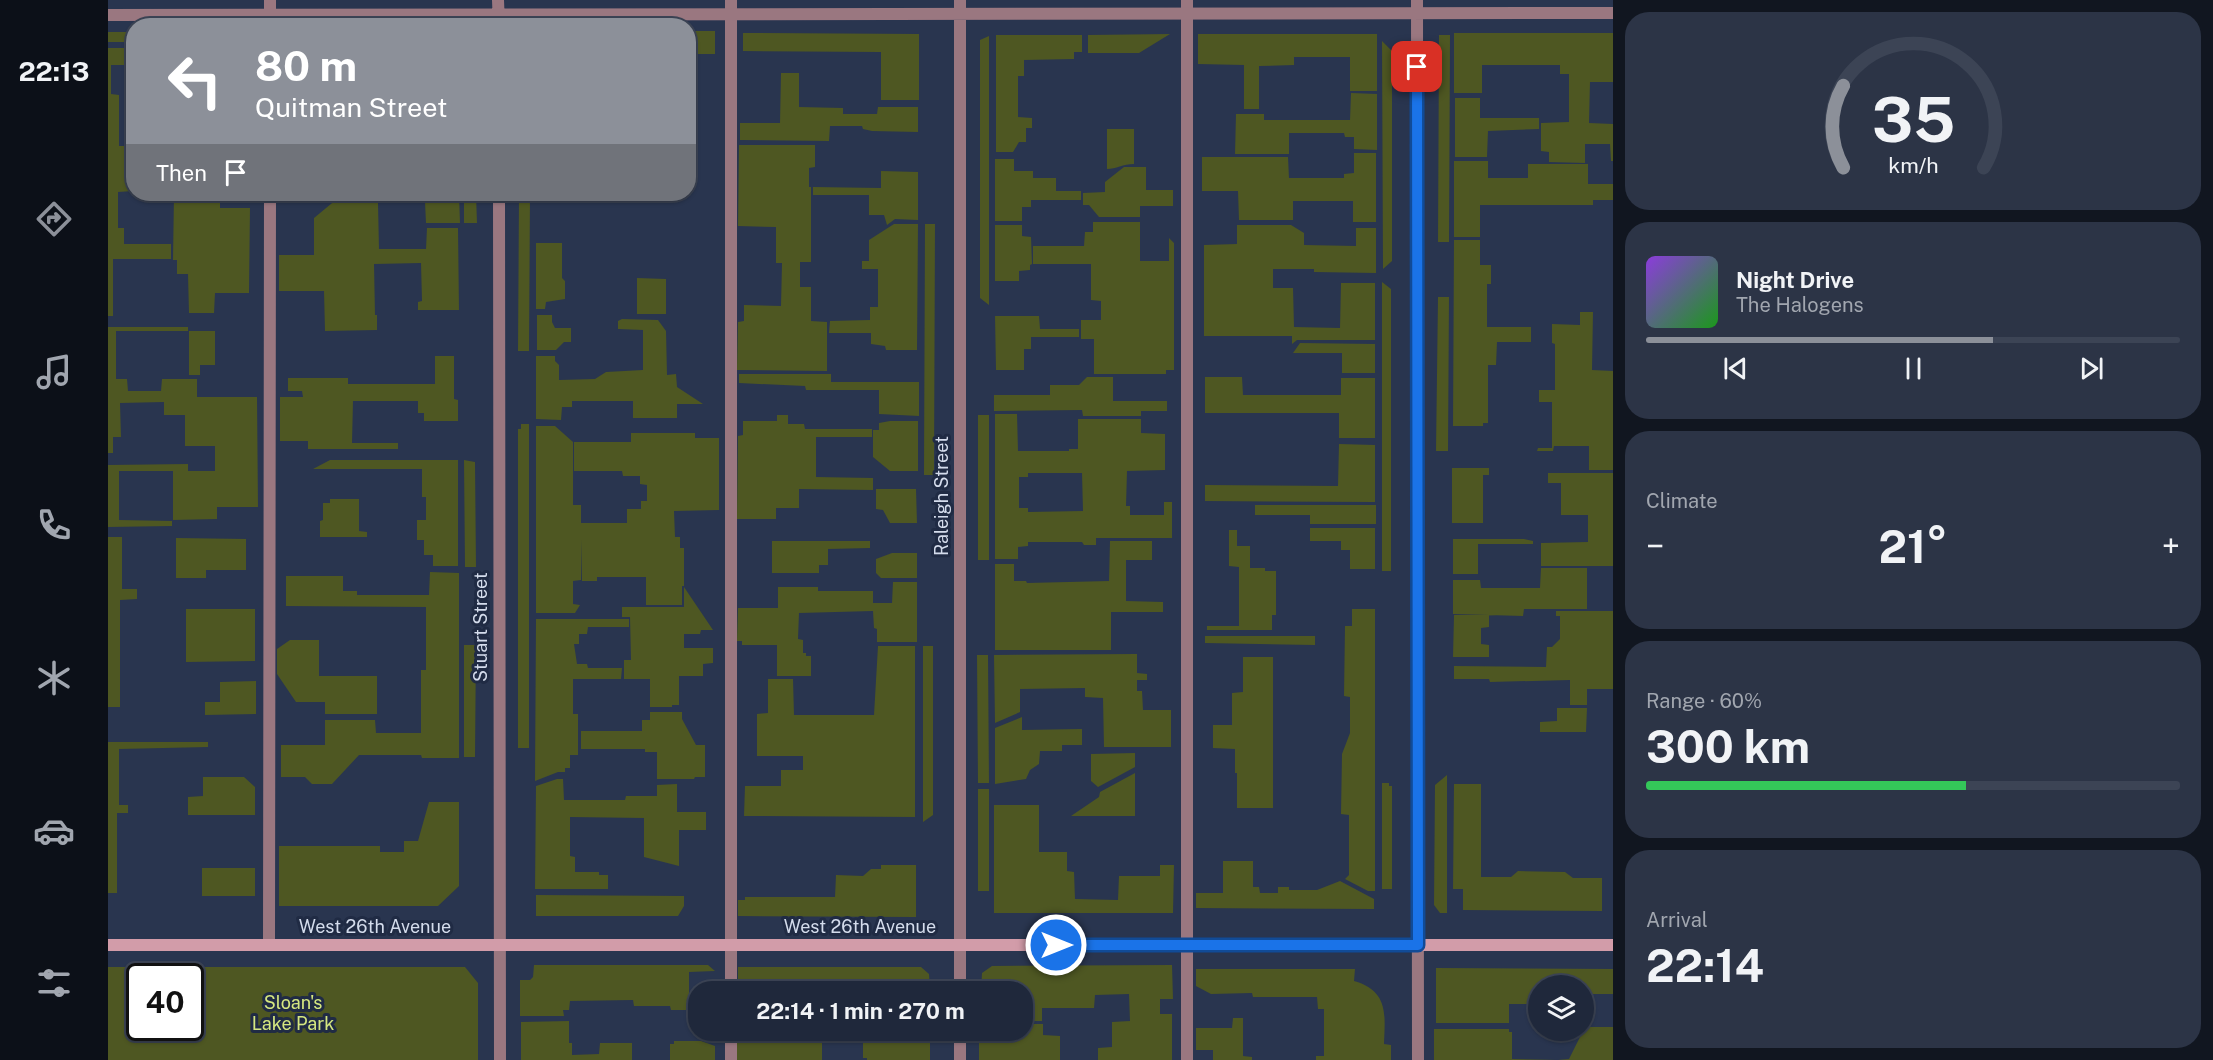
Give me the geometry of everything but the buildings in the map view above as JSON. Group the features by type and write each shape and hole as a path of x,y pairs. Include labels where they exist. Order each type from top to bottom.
{"street":[{"path":"270,0 270,18"},
{"path":"498,0 499,18"},
{"path":"731,0 731,981"},
{"name":"Raleigh Street","path":"960,0 960,981"},
{"path":"1187,0 1187,1060"},
{"path":"1417,0 1418,1060"},
{"path":"576,18 731,14 1613,13"},
{"path":"108,15 205,18"},
{"path":"269,945 270,201"},
{"name":"Stuart Street","path":"499,201 500,1060"},
{"name":"West 26th Avenue","path":"108,945 1613,945"},
{"path":"731,1041 731,1060"},
{"path":"960,1041 960,1060"}],"green space":[{"path":"696,31 715,31 715,54 696,54"},
{"path":"108,32 126,32 126,42 108,42"},
{"path":"743,33 919,34 919,100 881,100 881,52 743,51"},
{"path":"1454,33 1613,33 1613,82 1590,82 1589,123 1613,124 1613,161 1611,161 1610,144 1585,144 1585,163 1549,162 1549,152 1541,151 1541,123 1569,122 1569,74 1560,74 1560,65 1482,65 1482,93 1454,93"},
{"path":"1170,34 1139,53 1088,53 1088,35"},
{"path":"1198,34 1377,34 1377,91 1350,91 1350,57 1294,57 1294,65 1259,66 1259,109 1244,109 1244,65 1198,64"},
{"path":"996,35 1082,35 1082,52 1074,52 1074,59 1024,60 1024,76 1018,76 1018,117 1032,118 1032,128 1026,128 1026,142 1019,142 1013,152 996,152"},
{"path":"1439,35 1450,35 1449,242 1438,242"},
{"path":"989,36 989,305 980,298 980,40"},
{"path":"1382,41 1392,51 1392,261 1383,269"},
{"path":"108,48 124,48 124,65 111,65 111,94 119,95 119,146 126,146 126,191 118,192 118,228 124,228 124,244 171,244 171,259 113,259 113,316 108,316"},
{"path":"781,73 799,73 799,107 843,108 843,114 877,114 878,107 918,107 918,132 872,131 863,129 862,126 830,126 829,141 740,140 740,123 780,123"},
{"path":"1351,93 1377,94 1377,150 1354,149 1354,137 1345,137 1344,133 1289,133 1289,154 1235,154 1236,114 1264,114 1264,120 1350,120"},
{"path":"1455,98 1480,98 1480,118 1539,118 1539,129 1488,131 1487,157 1455,157"},
{"path":"1107,129 1134,129 1134,164 1107,169"},
{"path":"739,145 815,145 815,167 809,168 811,262 800,262 800,287 811,287 811,321 827,322 827,371 737,370 738,322 744,321 744,305 781,306 782,263 776,263 776,227 738,226"},
{"path":"1354,153 1376,153 1376,222 1353,222 1353,201 1293,201 1293,220 1239,220 1238,191 1202,191 1202,157 1288,157 1289,178 1344,178 1344,174 1354,173"},
{"path":"995,159 1014,159 1014,171 1033,171 1033,178 1056,178 1056,191 1081,191 1081,200 1031,200 1031,207 1022,207 1022,221 995,221"},
{"path":"1454,161 1488,161 1488,178 1528,178 1528,164 1588,164 1588,184 1613,184 1613,200 1593,200 1593,205 1480,205 1480,237 1454,237"},
{"path":"1124,167 1146,167 1146,190 1173,190 1173,206 1140,206 1140,217 1099,217 1089,205 1083,205 1083,193 1105,192 1105,182"},
{"path":"881,171 918,172 918,220 895,219 887,225 884,215 869,215 869,195 813,195 813,187 881,188"},
{"path":"174,201 220,201 220,208 250,208 249,293 215,293 214,313 189,313 188,274 177,274 177,260 173,260"},
{"path":"335,201 459,201 460,223 426,223 425,202 378,203 379,249 426,249 427,228 458,228 459,310 418,310 418,302 422,301 421,263 374,264 377,330 325,331 324,291 279,291 279,255 314,255 314,218"},
{"path":"464,201 476,201 477,223 464,223"},
{"path":"519,201 530,201 529,351 518,351"},
{"path":"1093,222 1140,222 1140,261 1169,261 1169,238 1174,243 1174,370 1166,370 1166,374 1094,374 1094,339 1081,339 1081,320 1101,320 1101,301 1091,300 1091,264 1033,264 1033,246 1084,246 1085,232 1093,232"},
{"path":"894,224 918,224 917,350 886,350 885,346 871,344 871,333 829,333 830,321 870,320 870,307 878,307 878,269 862,269 862,261 869,261 869,240"},
{"path":"925,224 935,224 934,475 924,475"},
{"path":"995,225 1022,225 1022,236 1031,237 1032,264 1030,270 1019,271 1019,281 995,281"},
{"path":"1237,225 1291,225 1304,233 1304,245 1356,246 1356,228 1376,228 1376,273 1273,269 1273,288 1293,288 1294,327 1340,328 1341,283 1375,283 1375,340 1297,340 1292,344 1292,336 1204,336 1204,245 1237,244"},
{"path":"1454,240 1480,240 1480,265 1491,265 1491,284 1487,284 1487,327 1531,327 1531,342 1497,342 1496,365 1488,365 1488,423 1483,423 1483,426 1453,426"},
{"path":"536,243 562,243 562,278 565,281 565,299 546,302 545,309 536,309"},
{"path":"637,278 666,279 666,314 637,314"},
{"path":"1382,282 1391,289 1391,571 1382,571"},
{"path":"1438,297 1449,297 1448,451 1436,451"},
{"path":"1580,312 1593,312 1592,370 1613,371 1613,470 1589,470 1589,446 1554,446 1553,451 1537,451 1538,448 1552,448 1552,402 1539,402 1539,390 1555,390 1555,344 1552,343 1552,324 1580,325"},
{"path":"537,315 552,315 555,328 571,328 571,342 564,342 556,350 537,350"},
{"path":"995,316 1039,316 1040,329 1079,329 1079,337 1031,337 1031,349 1024,349 1024,370 996,370"},
{"path":"622,319 658,320 666,331 667,375 676,374 677,387 703,404 677,404 677,418 633,418 633,401 572,401 572,407 562,407 561,420 536,419 536,356 555,356 555,361 559,365 559,380 595,379 606,372 643,370 643,330 618,329 618,321"},
{"path":"108,327 188,327 188,331 116,331 116,379 127,379 128,391 161,391 162,379 197,379 197,397 257,397 258,507 217,507 217,519 173,520 173,471 119,471 119,520 172,521 172,526 108,527 108,465 188,464 188,471 215,471 215,446 185,446 185,415 164,415 164,402 120,403 121,437 113,437 113,453 108,453"},
{"path":"189,331 215,331 215,365 200,365 200,375 189,375"},
{"path":"1300,343 1375,344 1375,373 1342,373 1342,353 1293,353"},
{"path":"435,356 454,356 454,399 458,400 458,421 424,421 424,413 418,413 418,401 353,401 352,443 398,443 398,449 308,449 308,441 280,441 280,397 303,397 302,391 288,391 288,378 348,378 348,384 435,384"},
{"path":"739,374 831,374 831,382 919,382 919,416 879,414 879,390 806,390 805,386 739,383"},
{"path":"1087,377 1113,377 1113,401 1167,401 1167,411 1141,411 1141,416 1083,416 1082,410 994,411 994,395 1050,395 1050,385 1079,385"},
{"path":"1205,377 1242,377 1243,395 1341,395 1341,378 1375,378 1375,438 1339,438 1339,413 1205,413"},
{"path":"995,414 1017,414 1018,451 1078,449 1078,419 1141,419 1141,433 1165,434 1165,470 1127,471 1126,506 1130,506 1130,515 1164,515 1164,502 1172,502 1172,538 1096,538 1096,545 1084,545 1082,542 1028,542 1028,546 1018,547 1018,559 995,559","holes":["1028,473 1082,473 1083,511 1028,512 1028,508 1019,508 1019,477 1028,477"]},
{"path":"777,415 788,415 788,424 804,424 805,429 872,429 872,437 816,437 816,477 873,478 873,490 799,489 799,508 776,508 776,519 737,519 738,436 743,435 743,421 777,421"},
{"path":"978,415 989,415 989,560 978,560"},
{"path":"918,421 918,471 890,471 873,457 873,430 879,430 879,423"},
{"path":"521,424 529,424 529,748 518,748 518,429 521,429"},
{"path":"536,426 555,426 573,442 573,505 581,505 581,523 627,523 627,509 641,509 641,501 647,501 647,485 640,484 640,476 623,476 622,471 574,471 574,442 631,442 631,433 695,433 695,438 719,438 719,510 674,511 675,537 680,537 680,548 684,548 682,605 646,605 646,577 597,577 597,581 582,581 581,540 581,580 573,581 573,604 580,605 575,613 536,613"},
{"path":"1339,444 1375,445 1375,502 1205,501 1205,485 1338,486"},
{"path":"330,460 458,460 458,566 433,566 433,555 424,555 424,540 417,540 417,520 426,520 426,497 422,497 422,469 313,469"},
{"path":"464,460 475,462 476,567 465,567"},
{"path":"1452,468 1489,468 1489,475 1483,475 1483,523 1452,523"},
{"path":"1548,473 1613,473 1613,566 1541,566 1541,543 1588,542 1588,515 1561,515 1561,483 1548,483"},
{"path":"876,489 916,489 917,523 890,523 883,510 876,509"},
{"path":"330,499 359,499 359,531 367,532 367,537 320,537 323,503 330,503"},
{"path":"1255,505 1376,505 1376,524 1310,524 1310,515 1255,515"},
{"path":"1310,528 1375,528 1375,569 1350,569 1350,550 1341,550 1341,541 1310,541"},
{"path":"1229,530 1237,530 1237,546 1250,546 1250,568 1276,571 1276,615 1272,615 1272,630 1207,630 1207,626 1239,626 1239,567 1229,566"},
{"path":"108,537 122,537 122,589 137,589 137,599 120,600 120,707 108,707"},
{"path":"176,538 246,539 246,570 206,570 206,578 176,578"},
{"path":"1453,539 1524,539 1533,541 1533,544 1478,544 1478,574 1453,574"},
{"path":"772,541 870,541 870,548 828,549 828,565 819,565 819,573 772,573"},
{"path":"1110,541 1152,541 1152,560 1126,560 1126,601 1163,602 1163,612 1111,612 1111,650 995,650 995,564 1014,564 1014,581 1026,581 1027,583 1109,581"},
{"path":"892,553 917,553 917,578 881,578 876,573 876,559"},
{"path":"1541,568 1587,568 1587,609 1524,609 1523,616 1453,614 1453,580 1480,580 1481,588 1540,588"},
{"path":"430,572 459,573 459,758 422,758 421,755 359,755 332,784 312,784 305,777 281,777 281,745 325,745 325,720 375,720 376,733 421,733 421,670 426,670 426,607 286,606 286,576 343,576 343,591 357,591 357,595 429,595"},
{"path":"893,582 917,582 917,642 877,642 873,611 799,613 798,639 803,640 803,653 811,656 811,676 777,676 777,645 742,645 742,641 737,641 738,608 778,608 778,587 818,587 818,591 873,591 873,603 892,603"},
{"path":"684,587 713,630 701,630 700,634 684,634 684,648 713,648 713,663 703,664 703,676 679,676 679,705 650,707 650,679 624,679 624,660 631,660 630,617 622,617 622,607 684,607"},
{"path":"186,609 255,609 255,661 186,662"},
{"path":"1352,609 1375,609 1375,891 1368,891 1345,879 1349,875 1349,815 1341,814 1342,754 1350,733 1350,697 1344,696 1345,626 1352,626"},
{"path":"1556,611 1613,611 1613,689 1587,689 1587,705 1570,705 1570,680 1490,682 1489,679 1454,679 1454,666 1546,667 1547,647 1552,647 1560,639 1560,616 1556,616"},
{"path":"1454,615 1489,615 1489,627 1481,628 1481,644 1489,645 1489,657 1453,657"},
{"path":"536,619 629,619 629,627 588,627 587,634 579,634 579,644 574,644 577,664 587,664 588,668 622,668 621,679 573,679 573,714 578,714 578,755 570,755 570,768 565,768 565,772 558,772 535,781"},
{"path":"1205,636 1315,636 1315,645 1205,643"},
{"path":"290,640 319,640 319,676 377,676 377,714 325,714 325,702 296,702 277,674 277,649"},
{"path":"464,645 476,645 475,757 464,757"},
{"path":"878,646 915,646 915,817 744,816 745,786 781,786 781,770 803,770 803,756 757,756 757,714 768,713 768,679 793,679 794,715 874,715"},
{"path":"923,646 933,646 933,815 923,822"},
{"path":"1137,654 1137,673 1147,674 1147,680 1137,680 1137,691 1142,691 1143,710 1171,710 1171,747 1104,747 1103,698 1085,697 1085,688 1020,689 1020,712 995,723 994,655"},
{"path":"977,655 988,655 989,783 978,783"},
{"path":"1243,657 1273,657 1273,808 1237,808 1235,749 1213,748 1213,725 1232,725 1232,693 1243,692"},
{"path":"256,681 256,714 205,715 205,702 220,702 220,682"},
{"path":"1557,708 1587,708 1586,732 1540,732 1540,722 1557,721"},
{"path":"650,712 682,712 682,719 696,745 705,745 705,777 657,779 657,752 645,752 645,749 581,749 581,731 642,731 642,720 650,720"},
{"path":"1022,717 1022,730 1082,729 1082,745 1062,745 1062,751 1040,751 1039,764 1030,770 1026,779 995,784 995,728"},
{"path":"108,742 208,742 208,747 119,749 119,805 128,805 128,813 117,813 117,893 108,893"},
{"path":"1135,753 1135,767 1098,787 1091,781 1091,754"},
{"path":"1135,773 1135,816 1071,816 1099,797 1100,792"},
{"path":"1447,775 1447,913 1440,913 1434,905 1435,785"},
{"path":"203,777 244,777 255,787 255,815 188,815 188,797 203,796"},
{"path":"563,779 564,800 625,800 626,796 657,796 657,785 677,784 677,812 706,812 706,830 679,830 679,866 644,857 644,818 570,817 570,856 575,857 575,872 599,872 599,875 608,875 608,889 535,889 536,786"},
{"path":"1382,783 1389,783 1389,786 1392,786 1392,889 1382,889"},
{"path":"1454,784 1481,784 1481,877 1511,877 1518,871 1565,872 1573,878 1602,878 1602,911 1463,910 1463,889 1453,889"},
{"path":"978,789 989,789 989,891 978,891"},
{"path":"429,802 459,802 459,886 438,906 279,906 279,846 380,846 380,852 404,852 404,841 418,841"},
{"path":"994,805 1039,805 1039,852 1067,852 1067,871 1074,872 1075,899 1118,900 1119,876 1160,876 1160,865 1174,865 1173,913 994,913"},
{"path":"1223,861 1253,861 1253,887 1259,887 1260,893 1278,893 1278,887 1289,887 1289,890 1317,890 1340,881 1374,899 1374,909 1196,908 1196,893 1223,893"},
{"path":"881,865 916,865 916,917 738,916 738,900 745,900 745,897 835,897 836,875 863,876 871,869 881,869"},
{"path":"202,868 255,868 255,896 202,896"},
{"path":"536,895 684,896 684,906 678,916 536,916"},
{"path":"534,965 708,965 715,971 689,972 688,1010 671,1010 670,1006 634,1006 633,1000 570,1001 569,1010 563,1010 564,1016 520,1016 520,980 530,980 533,977"},
{"path":"1172,965 1173,999 1160,999 1160,1014 1172,1014 1172,1060 1098,1060 1098,1048 1112,1047 1112,1022 1130,1021 1129,994 1095,995 1094,1008 1042,1008 1042,1021 1033,1021 1033,981 982,981 982,973 992,966"},
{"name":"Sloan's Lake Park","path":"108,967 126,967 126,1041 204,1041 204,967 465,967 478,983 478,1060 108,1060"},
{"path":"738,967 921,967 929,974 929,981 738,981"},
{"path":"1436,968 1613,969 1613,994 1594,994 1594,975 1528,975 1528,1004 1509,1004 1509,1023 1436,1023"},
{"path":"1196,969 1355,969 1354,981 1374,991 1382,1005 1385,1023 1384,1044 1391,1045 1391,1060 1316,1060 1316,1056 1324,1056 1324,1009 1318,1009 1317,997 1253,997 1252,993 1211,994 1196,986"},
{"path":"1233,1018 1243,1018 1243,1056 1252,1057 1252,1060 1213,1060 1213,1050 1196,1050 1196,1028 1232,1028"},
{"path":"569,1021 569,1043 572,1043 572,1055 599,1054 600,1043 632,1043 632,1060 521,1060 521,1022"},
{"path":"1033,1024 1043,1024 1043,1035 1060,1036 1060,1060 979,1060 979,1041 1033,1041"},
{"path":"1594,1027 1613,1027 1613,1060 1558,1060 1569,1059 1578,1041 1594,1041"},
{"path":"1434,1029 1509,1029 1509,1032 1512,1032 1512,1059 1557,1060 1434,1060"},
{"path":"674,1041 701,1041 715,1046 715,1060 670,1060 670,1044 674,1044"},
{"path":"735,1041 822,1041 822,1060 735,1060"},
{"path":"863,1041 930,1041 930,1060 867,1060 863,1058"}],"route":[{"path":"1056,945 1418,945 1417,67"}]}
